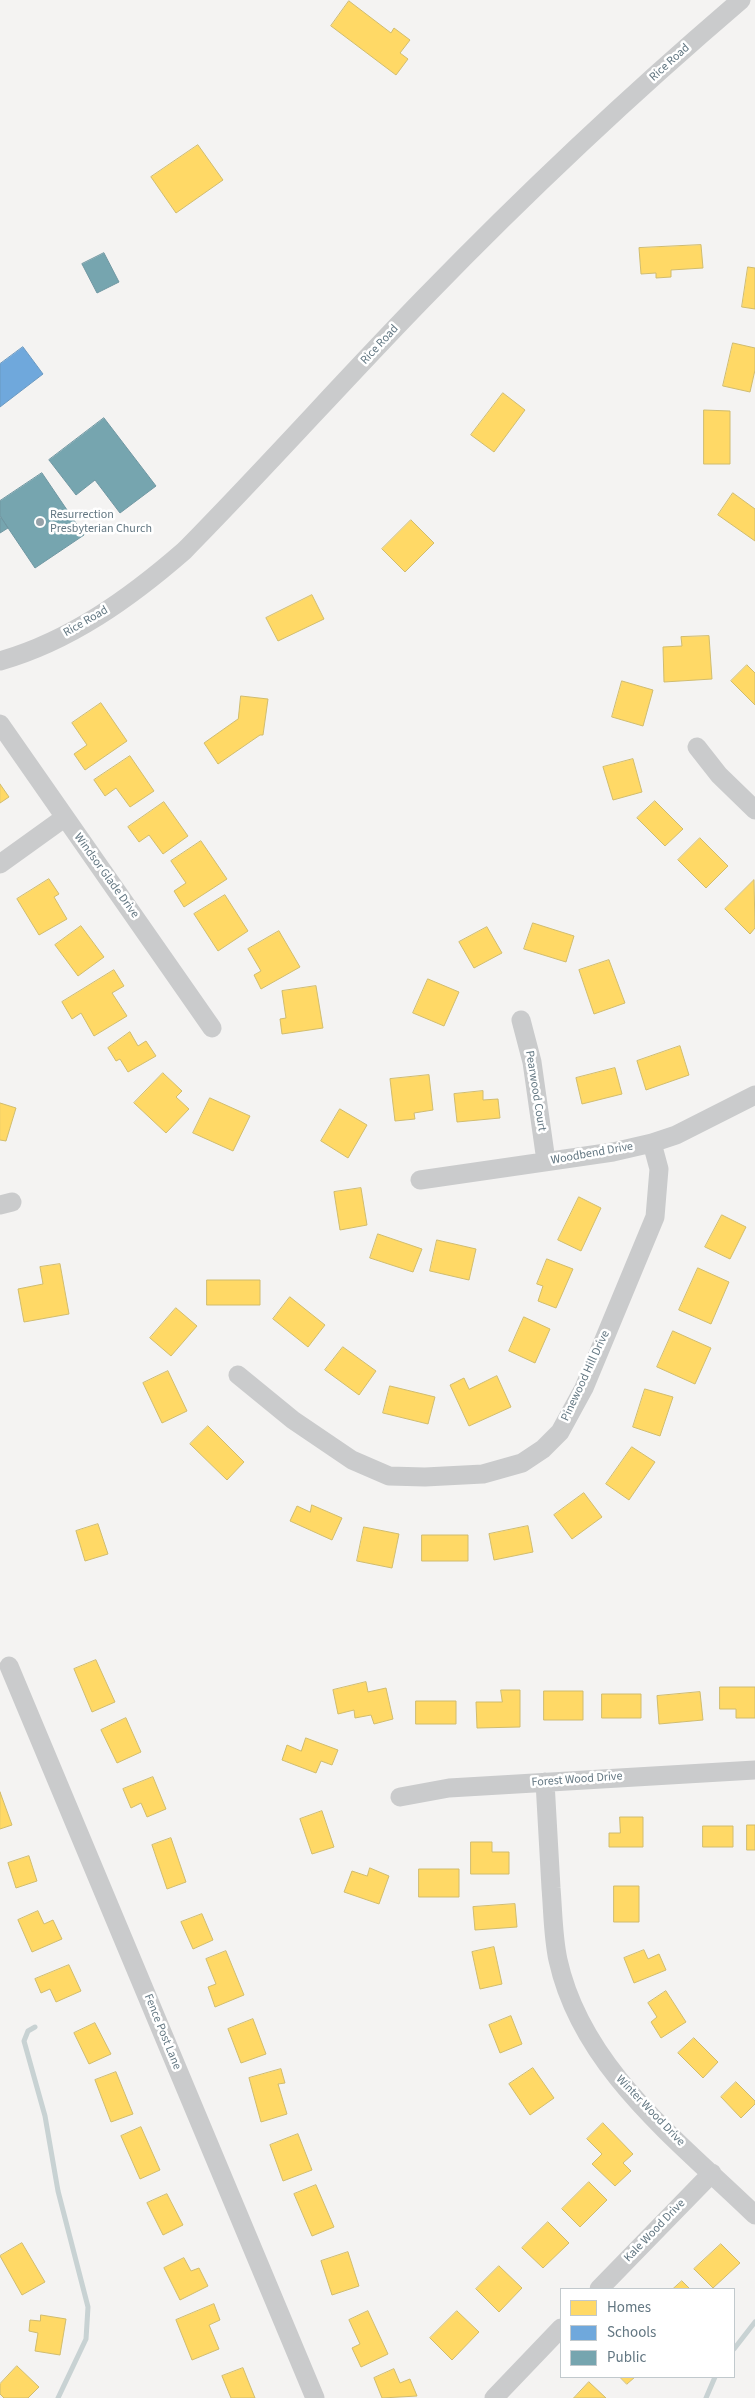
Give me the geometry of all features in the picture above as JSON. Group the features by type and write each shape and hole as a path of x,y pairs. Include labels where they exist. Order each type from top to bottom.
{"street":[{"name":"Rice Road","path":"0,661 33,649 83,625 140,587 176,557 511,210 610,116 741,0"},
{"name":"Windsor Glade Drive","path":"0,724 212,1028"},
{"path":"697,747 718,775 755,810"},
{"path":"0,864 64,818"},
{"name":"Pearwood Court","path":"521,1020 532,1062 546,1161"},
{"name":"Woodbend Drive","path":"420,1180 613,1152 652,1143 676,1135 755,1095"},
{"name":"Pinewood Hill Drive","path":"238,1374 293,1420 352,1460 389,1476 425,1477 483,1474 522,1463 542,1449 560,1432 584,1388 656,1217 658,1169 652,1143"},
{"name":"Fence Post Lane","path":"9,1666 315,2398"},
{"name":"Forest Wood Drive","path":"400,1797 449,1788 755,1770"},
{"name":"Winter Wood Drive","path":"545,1782 554,1933 558,1961 574,2010 586,2032 621,2084 755,2215"},
{"name":"Kale Wood Drive","path":"600,2288 712,2173"},
{"path":"494,2398 560,2329"}],"building: Homes":[{"path":"349,1 391,33 394,28 410,40 400,53 408,59 396,75 331,26"},
{"path":"198,145 223,180 176,213 151,177"},
{"path":"701,245 703,268 671,270 671,277 656,278 656,273 641,274 639,248"},
{"path":"748,267 755,268 755,309 742,307"},
{"path":"733,343 755,348 755,370 750,392 723,386"},
{"path":"503,393 525,410 494,452 471,435"},
{"path":"704,410 730,411 730,464 704,464"},
{"path":"733,493 755,509 755,541 718,515"},
{"path":"411,520 434,543 405,572 382,549"},
{"path":"312,595 324,619 278,641 266,618"},
{"path":"709,636 712,679 664,682 663,647 682,646 681,637"},
{"path":"747,665 755,673 755,705 731,681"},
{"path":"622,681 653,690 643,726 612,717"},
{"path":"241,696 268,699 263,735 260,735 218,764 204,743 238,719"},
{"path":"101,703 127,741 85,770 74,754 87,745 72,723"},
{"path":"130,756 154,791 130,807 116,788 105,796 94,780"},
{"path":"633,759 642,792 613,800 603,767"},
{"path":"0,784 9,797 0,803"},
{"path":"655,801 683,829 665,846 637,818"},
{"path":"164,802 188,836 163,854 149,835 139,842 128,827"},
{"path":"700,838 728,866 706,888 678,860"},
{"path":"201,841 227,879 184,907 174,891 186,883 171,861"},
{"path":"49,879 59,894 54,897 67,919 39,935 17,899"},
{"path":"754,880 755,928 750,934 725,909"},
{"path":"225,895 248,931 218,951 194,914"},
{"path":"533,923 574,936 566,962 524,949"},
{"path":"81,926 104,957 78,976 55,945"},
{"path":"487,927 502,953 474,968 459,942"},
{"path":"279,931 300,967 261,989 254,975 261,971 248,949"},
{"path":"609,960 625,1003 594,1014 579,970"},
{"path":"114,970 124,986 112,993 127,1016 94,1036 81,1013 72,1019 62,1002"},
{"path":"428,979 459,992 444,1026 413,1013"},
{"path":"316,986 323,1028 282,1034 280,1019 286,1018 282,991"},
{"path":"130,1032 138,1046 146,1041 156,1056 128,1072 120,1059 116,1061 108,1048"},
{"path":"680,1046 689,1075 646,1090 637,1061"},
{"path":"615,1068 622,1094 582,1104 576,1078"},
{"path":"163,1073 182,1091 176,1097 189,1109 166,1133 134,1103"},
{"path":"429,1075 433,1110 414,1113 415,1119 395,1121 390,1079"},
{"path":"483,1091 483,1100 498,1099 500,1118 457,1122 454,1094"},
{"path":"210,1098 250,1116 233,1151 193,1133"},
{"path":"0,1103 16,1108 6,1141 0,1140"},
{"path":"340,1109 367,1125 348,1158 321,1141"},
{"path":"361,1188 367,1225 340,1230 334,1192"},
{"path":"579,1197 601,1208 581,1251 558,1240"},
{"path":"722,1215 746,1227 730,1259 705,1247"},
{"path":"378,1234 422,1249 413,1272 370,1258"},
{"path":"437,1240 476,1249 469,1280 430,1271"},
{"path":"547,1259 573,1269 556,1308 538,1301 543,1286 537,1284"},
{"path":"60,1264 69,1314 24,1322 18,1289 43,1284 40,1267"},
{"path":"698,1268 729,1282 711,1324 679,1310"},
{"path":"207,1280 260,1280 260,1305 207,1305"},
{"path":"290,1297 325,1325 308,1347 273,1319"},
{"path":"176,1308 197,1326 171,1356 150,1338"},
{"path":"524,1317 550,1329 535,1363 509,1351"},
{"path":"673,1331 711,1348 695,1384 657,1367"},
{"path":"343,1347 376,1371 359,1395 325,1370"},
{"path":"168,1371 187,1411 162,1423 143,1383"},
{"path":"497,1376 511,1407 469,1426 450,1385 464,1378 469,1389"},
{"path":"390,1386 435,1397 428,1424 383,1413"},
{"path":"645,1389 673,1397 660,1436 633,1427"},
{"path":"208,1426 244,1462 227,1480 190,1444"},
{"path":"632,1447 655,1462 629,1500 606,1484"},
{"path":"584,1493 602,1517 572,1539 554,1515"},
{"path":"312,1505 342,1518 332,1540 290,1521 297,1506 310,1512"},
{"path":"98,1524 108,1554 85,1561 76,1531"},
{"path":"528,1526 533,1552 494,1560 489,1534"},
{"path":"364,1527 399,1534 392,1568 357,1561"},
{"path":"422,1535 468,1535 468,1561 422,1561"},
{"path":"96,1660 115,1702 92,1712 74,1669"},
{"path":"366,1682 368,1692 386,1688 393,1719 374,1724 371,1715 355,1718 354,1710 338,1714 333,1690"},
{"path":"720,1687 755,1687 755,1718 736,1718 736,1709 720,1709"},
{"path":"501,1690 520,1690 520,1727 477,1728 476,1702 502,1702"},
{"path":"544,1691 583,1691 583,1720 544,1720"},
{"path":"700,1692 703,1720 659,1724 657,1696"},
{"path":"602,1694 641,1694 641,1718 602,1718"},
{"path":"416,1701 456,1701 456,1724 416,1724"},
{"path":"126,1718 141,1752 117,1763 101,1730"},
{"path":"306,1738 338,1750 332,1765 321,1761 316,1773 282,1760 287,1745 301,1751"},
{"path":"153,1777 166,1809 147,1817 141,1803 131,1808 123,1789"},
{"path":"0,1792 12,1825 0,1829"},
{"path":"322,1811 334,1847 312,1854 300,1819"},
{"path":"620,1817 643,1817 643,1847 609,1847 609,1833 620,1833"},
{"path":"747,1825 755,1825 755,1850 747,1850"},
{"path":"703,1826 733,1826 733,1847 703,1847"},
{"path":"171,1838 186,1882 167,1889 152,1845"},
{"path":"471,1842 492,1842 492,1852 509,1852 509,1874 471,1874"},
{"path":"29,1856 37,1881 16,1888 8,1863"},
{"path":"370,1868 389,1876 379,1904 344,1892 352,1871 367,1876"},
{"path":"419,1869 459,1869 459,1897 419,1897"},
{"path":"614,1886 639,1886 639,1922 614,1922"},
{"path":"515,1904 517,1927 475,1930 473,1907"},
{"path":"38,1911 44,1924 53,1920 62,1939 32,1952 18,1920"},
{"path":"202,1914 213,1940 193,1949 181,1922"},
{"path":"494,1947 502,1984 480,1989 472,1952"},
{"path":"644,1950 648,1959 659,1954 666,1970 634,1983 624,1958"},
{"path":"226,1951 244,1995 215,2007 208,1987 216,1984 206,1959"},
{"path":"69,1965 81,1991 56,2002 50,1989 41,1993 35,1979"},
{"path":"666,1991 686,2022 661,2038 651,2022 657,2017 648,2003"},
{"path":"511,2016 522,2044 500,2053 489,2025"},
{"path":"253,2019 266,2054 241,2063 228,2029"},
{"path":"95,2023 111,2054 89,2064 74,2033"},
{"path":"694,2038 718,2062 703,2078 678,2053"},
{"path":"533,2068 554,2098 530,2115 509,2084"},
{"path":"281,2069 285,2083 278,2084 287,2114 261,2122 249,2078"},
{"path":"116,2072 133,2114 111,2122 95,2080"},
{"path":"736,2082 755,2101 755,2104 741,2118 721,2097"},
{"path":"603,2123 633,2154 623,2163 631,2171 615,2186 592,2164 602,2154 587,2139"},
{"path":"141,2127 160,2170 140,2179 121,2136"},
{"path":"298,2134 312,2170 283,2181 270,2145"},
{"path":"589,2182 607,2200 580,2227 562,2209"},
{"path":"316,2185 334,2227 312,2236 294,2194"},
{"path":"167,2194 183,2225 163,2235 147,2203"},
{"path":"548,2222 569,2243 543,2268 522,2248"},
{"path":"22,2243 45,2282 22,2295 0,2256"},
{"path":"721,2244 740,2263 713,2288 694,2269"},
{"path":"348,2252 359,2286 332,2295 321,2261"},
{"path":"184,2258 191,2271 199,2268 208,2286 180,2300 164,2268"},
{"path":"499,2266 522,2288 499,2312 476,2289"},
{"path":"682,2281 689,2288 674,2288"},
{"path":"214,2304 220,2320 209,2325 219,2349 192,2360 176,2320"},
{"path":"368,2311 388,2354 361,2367 352,2348 360,2344 349,2320"},
{"path":"457,2311 479,2332 452,2360 430,2338"},
{"path":"41,2315 66,2319 60,2355 35,2351 38,2333 29,2331 30,2320 40,2321"},
{"path":"17,2366 39,2387 28,2398 4,2398 0,2394 0,2384"},
{"path":"243,2368 255,2398 231,2398 222,2376"},
{"path":"394,2369 400,2383 410,2379 417,2396 382,2398 374,2378"},
{"path":"621,2378 634,2378 627,2384"},
{"path":"589,2382 606,2398 574,2398"}],"building: Schools":[{"path":"23,347 43,374 0,407 0,364"}],"building: Public":[{"path":"104,253 119,282 97,293 82,264"},
{"path":"104,418 156,486 120,513 95,480 76,495 49,460"},
{"name":"Resurrection Presbyterian Church","path":"42,473 84,535 35,568 0,516 0,501"},
{"path":"0,518 8,528 0,533"}],"waterway":[{"path":"35,2027 28,2031 24,2041 45,2116 58,2191 88,2307 86,2339 58,2398"},
{"path":"735,2348 755,2322"},
{"path":"706,2398 715,2378"}],"place":[{"name":"Resurrection Presbyterian Church","path":"40,522"}]}
